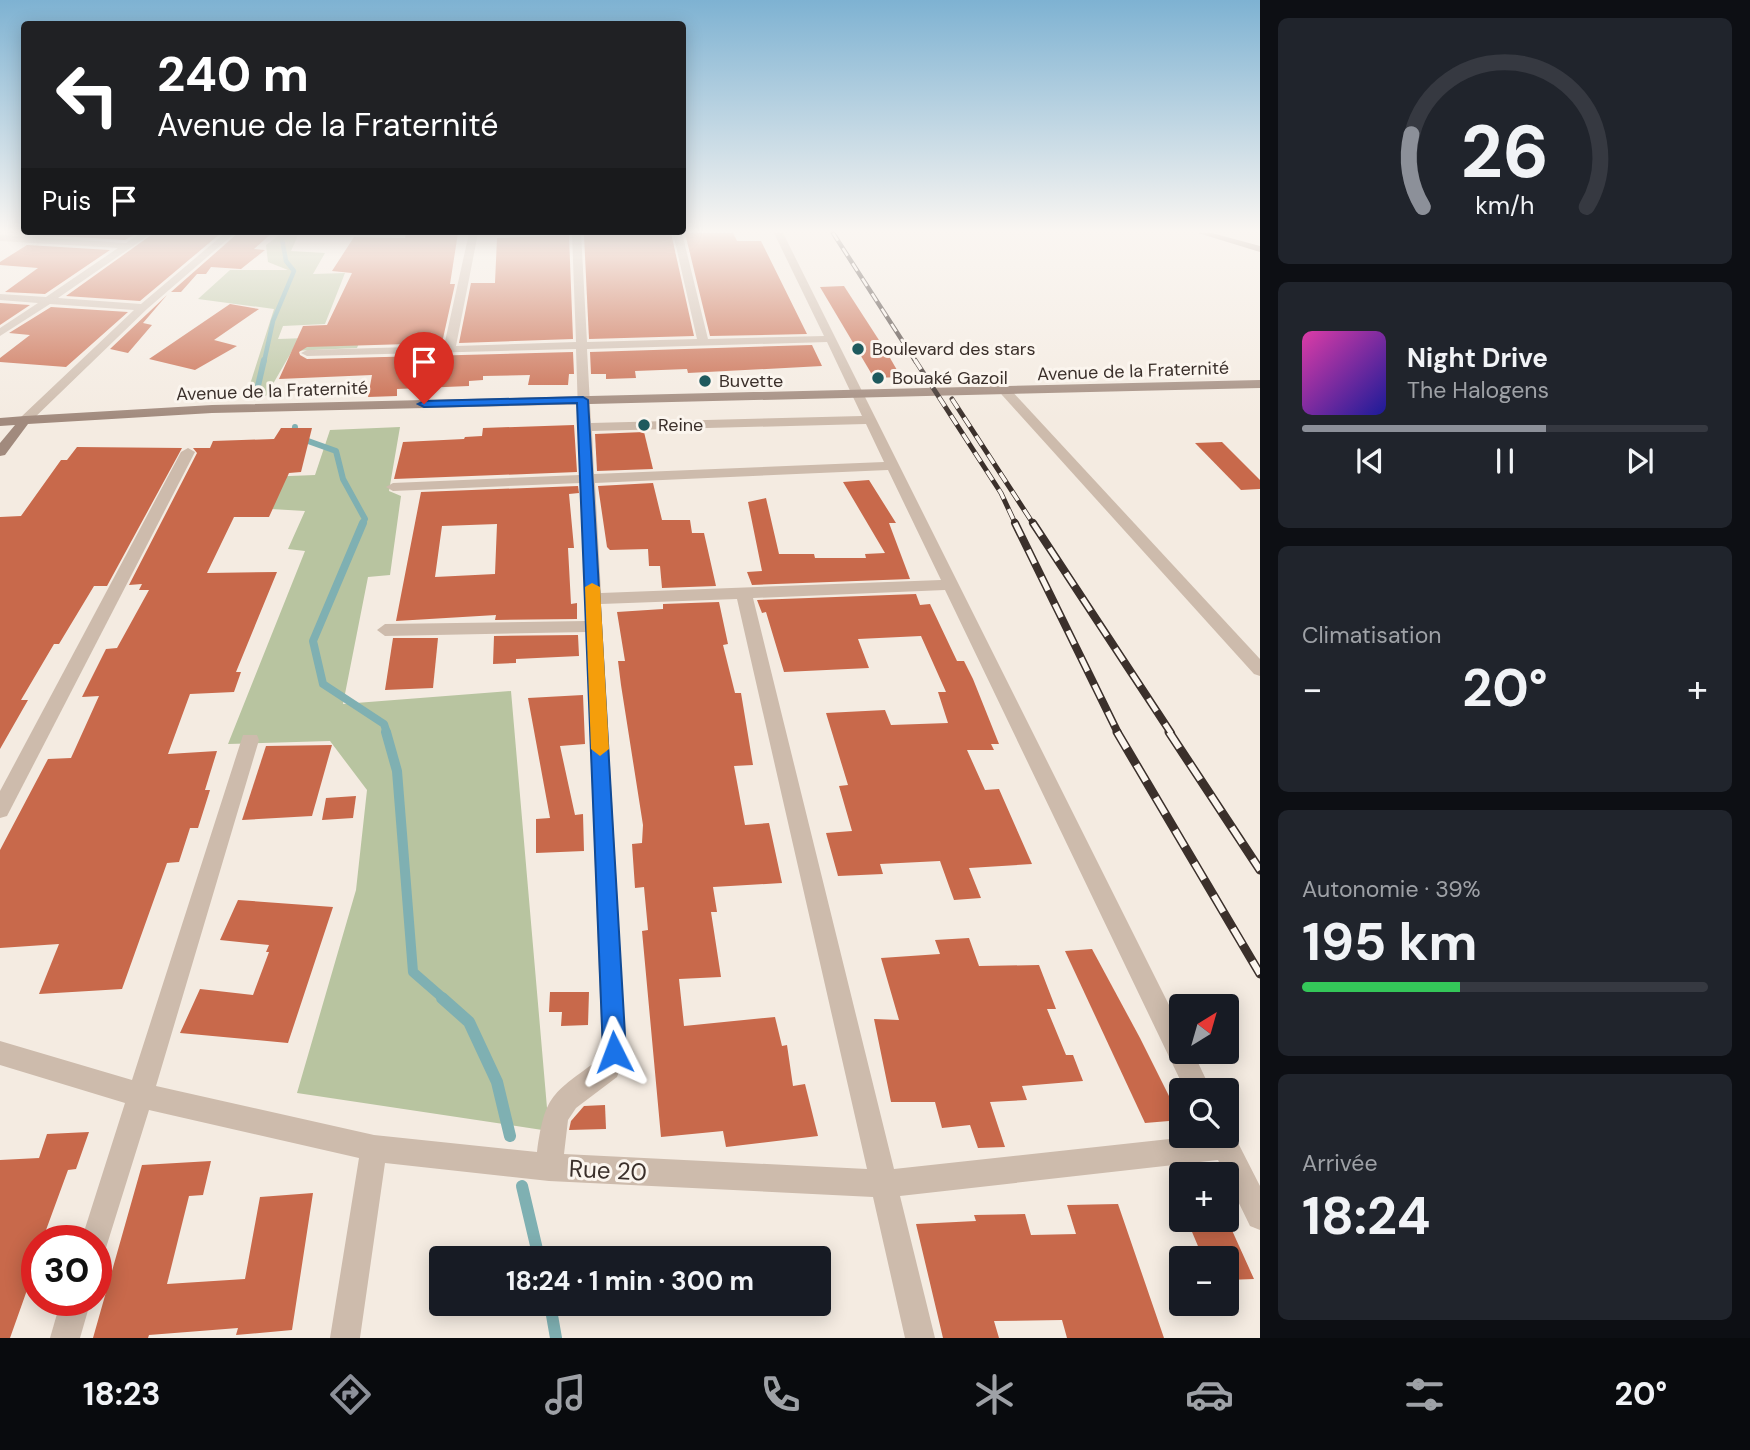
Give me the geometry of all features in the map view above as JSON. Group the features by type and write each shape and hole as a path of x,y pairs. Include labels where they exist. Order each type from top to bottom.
{"main road":[{"name":"Avenue de la Fraternité","path":"0,422 212,409 1260,384"},
{"path":"0,452 25,420"}],"street":[{"path":"0,333 56,295"},
{"path":"25,420 157,295"},
{"path":"449,351 460,295"},
{"path":"549,1167 555,1116 568,1099 608,1068 614,1052 578,295"},
{"path":"692,295 704,342"},
{"path":"810,295 1192,1078"},
{"path":"0,297 143,307"},
{"path":"307,353 832,339"},
{"path":"1006,392 1260,670"},
{"path":"584,427 869,420"},
{"path":"0,810 188,452"},
{"path":"393,487 892,466"},
{"path":"593,599 950,585"},
{"path":"744,593 920,1338"},
{"path":"385,630 594,626"},
{"path":"99,1225 250,740"},
{"name":"Rue 20","path":"0,1053 139,1095 374,1148 549,1167 883,1184 1169,1148"},
{"path":"345,1338 374,1148"},
{"path":"1226,1148 1260,1216"},
{"path":"65,1338 71,1316"}],"green space":[{"path":"202,295 336,295 325,324 283,326 278,339 307,338 366,326 357,348 292,351 266,396 246,397 274,309 198,299"},
{"path":"400,427 389,491 401,496 390,575 368,577 343,704 511,691 549,1131 297,1093 356,890 367,790 330,741 228,744 305,551 288,549 305,511 252,508 265,477 315,475 330,430"}],"building":[{"path":"67,295 147,295 140,301"},
{"path":"167,295 143,323 152,325 128,353 110,349"},
{"path":"341,295 452,295 442,343 307,347 299,352 300,355 307,359 573,352 574,374 569,374 568,385 528,385 530,375 483,376 483,380 469,381 469,386 397,389 397,396 368,397 372,375 279,379 303,326 327,325"},
{"path":"469,295 571,295 573,339 459,343"},
{"path":"587,295 685,295 694,336 589,339"},
{"path":"700,295 788,295 807,334 710,336"},
{"path":"825,295 850,295 901,377 874,378"},
{"path":"0,303 30,305 0,325"},
{"path":"230,304 259,309 214,340 237,346 195,370 149,359"},
{"path":"51,307 128,312 66,367 0,362 0,358 30,335 9,333"},
{"path":"812,345 822,366 688,373 687,369 635,371 636,378 606,379 606,374 591,374 590,352"},
{"path":"574,425 577,472 394,479 403,442 482,436 483,428"},
{"path":"281,428 312,428 301,472 289,473 269,517 234,517 207,573 277,572 236,672 241,672 234,692 190,694 168,754 217,751 205,790 210,790 198,828 190,828 179,862 167,863 122,989 39,994 59,944 0,948 0,850 48,759 71,758 99,696 82,697 106,649 117,648 149,590 139,590 142,584 129,585 197,453 193,448 210,448 213,441 274,439"},
{"path":"644,432 653,469 597,471 595,434"},
{"path":"1222,442 1260,480 1260,489 1241,490 1195,443"},
{"path":"77,447 182,448 107,586 94,586 59,644 54,644 21,700 28,700 0,749 0,517 21,516 61,460 67,460"},
{"path":"869,480 896,523 889,523 910,579 752,585 747,572 762,571 748,502 766,498 779,554 814,554 815,558 866,558 865,554 885,553 843,482"},
{"path":"653,483 662,520 690,520 692,533 704,533 716,586 662,588 660,566 649,566 648,549 610,550 607,547 598,486"},
{"path":"578,486 579,493 569,494 574,548 568,548 571,604 577,603 577,619 495,620 496,615 396,621 421,492","holes":["497,524 495,574 435,577 442,526"]},
{"path":"916,594 920,605 930,604 957,661 964,661 973,679 999,744 991,744 994,750 967,750 985,790 999,789 1032,864 969,868 981,898 954,900 940,861 880,864 883,874 838,876 826,833 852,831 839,786 848,785 826,713 885,710 891,725 948,723 938,692 946,692 921,636 858,639 869,668 784,672 766,612 762,613 757,600"},
{"path":"719,602 728,644 723,645 735,693 741,693 753,765 734,766 745,825 769,823 782,883 713,887 717,912 711,912 721,977 679,979 684,1026 775,1017 782,1046 787,1045 793,1086 805,1084 818,1136 726,1147 723,1131 661,1137 642,931 648,930 644,887 635,888 632,844 642,843 643,825 618,661 625,661 617,612 663,609 663,604"},
{"path":"578,635 579,656 516,659 516,663 493,664 494,636"},
{"path":"393,638 438,638 433,688 385,690"},
{"path":"583,695 585,744 560,746 575,815 583,814 584,851 536,853 536,819 550,818 528,698"},
{"path":"332,745 312,816 242,820 266,746"},
{"path":"356,796 353,818 322,820 326,798"},
{"path":"238,900 333,907 288,1043 180,1033 200,989 253,995 269,952 266,952 269,945 220,940"},
{"path":"969,938 979,966 1039,965 1056,1009 1047,1009 1066,1055 1073,1055 1083,1081 1022,1086 1027,1100 990,1102 1005,1147 978,1148 970,1125 942,1128 935,1102 891,1102 874,1019 899,1020 881,958 940,954 935,940"},
{"path":"1092,949 1169,1096 1169,1121 1145,1123 1065,951"},
{"path":"550,992 589,992 588,1025 561,1026 562,1012 549,1012"},
{"path":"605,1105 606,1129 569,1130 571,1121 584,1106"},
{"path":"89,1132 76,1169 68,1170 48,1225 21,1225 21,1307 10,1338 0,1338 0,1160 39,1158 47,1134"},
{"path":"211,1161 203,1195 189,1196 167,1284 245,1279 260,1197 313,1193 292,1330 236,1335 238,1328 149,1335 148,1338 93,1338 99,1316 112,1316 112,1271 142,1165"},
{"path":"1118,1204 1164,1338 1067,1338 1062,1320 994,1321 999,1338 943,1338 916,1224 976,1221 974,1215 1025,1214 1031,1235 1076,1234 1067,1205"},
{"path":"1192,1232 1233,1232 1254,1279 1239,1280 1239,1246 1198,1246"}],"waterway":[{"path":"264,362 273,321 284,295"},
{"path":"257,390 264,360"},
{"path":"295,427 294,436 336,451 343,479 365,519 363,523"},
{"path":"363,523 313,641 323,684 384,724 387,733"},
{"path":"386,732 397,771 413,972 444,999"},
{"path":"442,998 469,1022 497,1082 510,1136"},
{"path":"522,1186 536,1246"},
{"path":"552,1316 556,1338"}],"railway":[{"path":"873,295 916,362"},
{"path":"915,360 1001,493 1016,525"},
{"path":"952,399 1034,525"},
{"path":"1015,523 1118,733"},
{"path":"1033,523 1171,733"},
{"path":"1117,732 1260,974"},
{"path":"1169,732 1260,870"}],"slow traffic":[{"path":"592,587 600,749"}],"place":[{"name":"Boulevard des stars","path":"858,349"},
{"name":"Bouaké Gazoil","path":"878,378"},
{"name":"Buvette","path":"705,381"},
{"name":"Reine","path":"644,425"}],"route":[{"path":"424,404 583,400 614,1052"}]}
